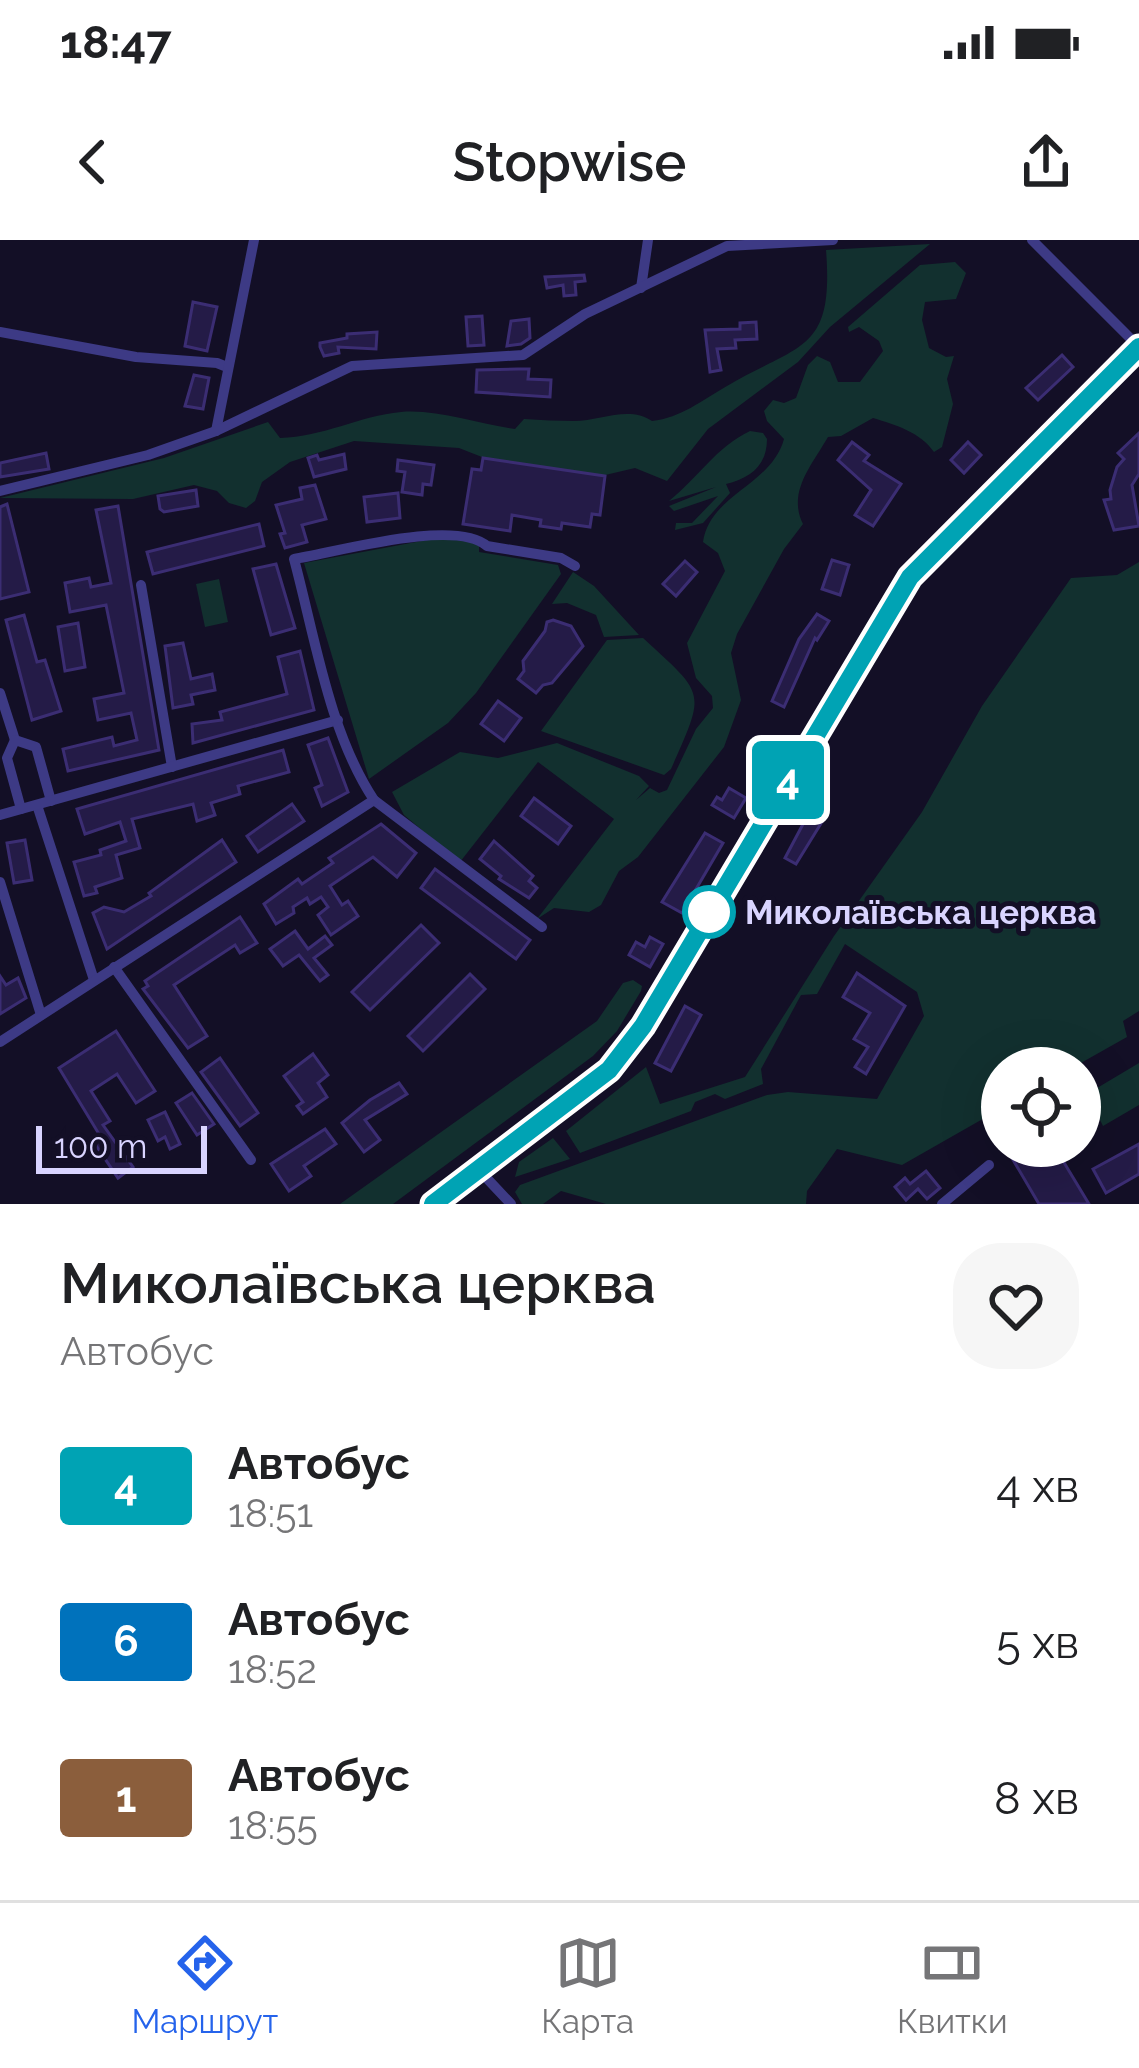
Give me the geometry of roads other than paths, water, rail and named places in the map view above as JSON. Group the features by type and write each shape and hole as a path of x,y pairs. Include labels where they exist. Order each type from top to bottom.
{"main road":[{"path":"433,1204 609,1070 643,1026 910,577 1139,347"}],"street":[{"path":"216,431 254,240"},
{"path":"640,288 648,240"},
{"path":"0,491 148,454 216,431 352,366 523,355 585,314 727,246 833,240"},
{"path":"1032,240 1139,347"},
{"path":"0,332 136,357 226,367"},
{"path":"542,927 374,800 338,720 294,559 448,533 480,539 487,546 561,558 575,566"},
{"path":"141,585 172,766"},
{"path":"0,693 15,740 7,758 21,809"},
{"path":"0,815 338,720"},
{"path":"15,740 36,747 51,801"},
{"path":"0,1042 374,800"},
{"path":"37,805 94,980"},
{"path":"0,882 41,1015"},
{"path":"114,967 251,1160"},
{"path":"942,1204 986,1167"},
{"path":"479,1170 511,1204"}],"place":[{"name":"Миколаївська церква","path":"709,912"}]}
